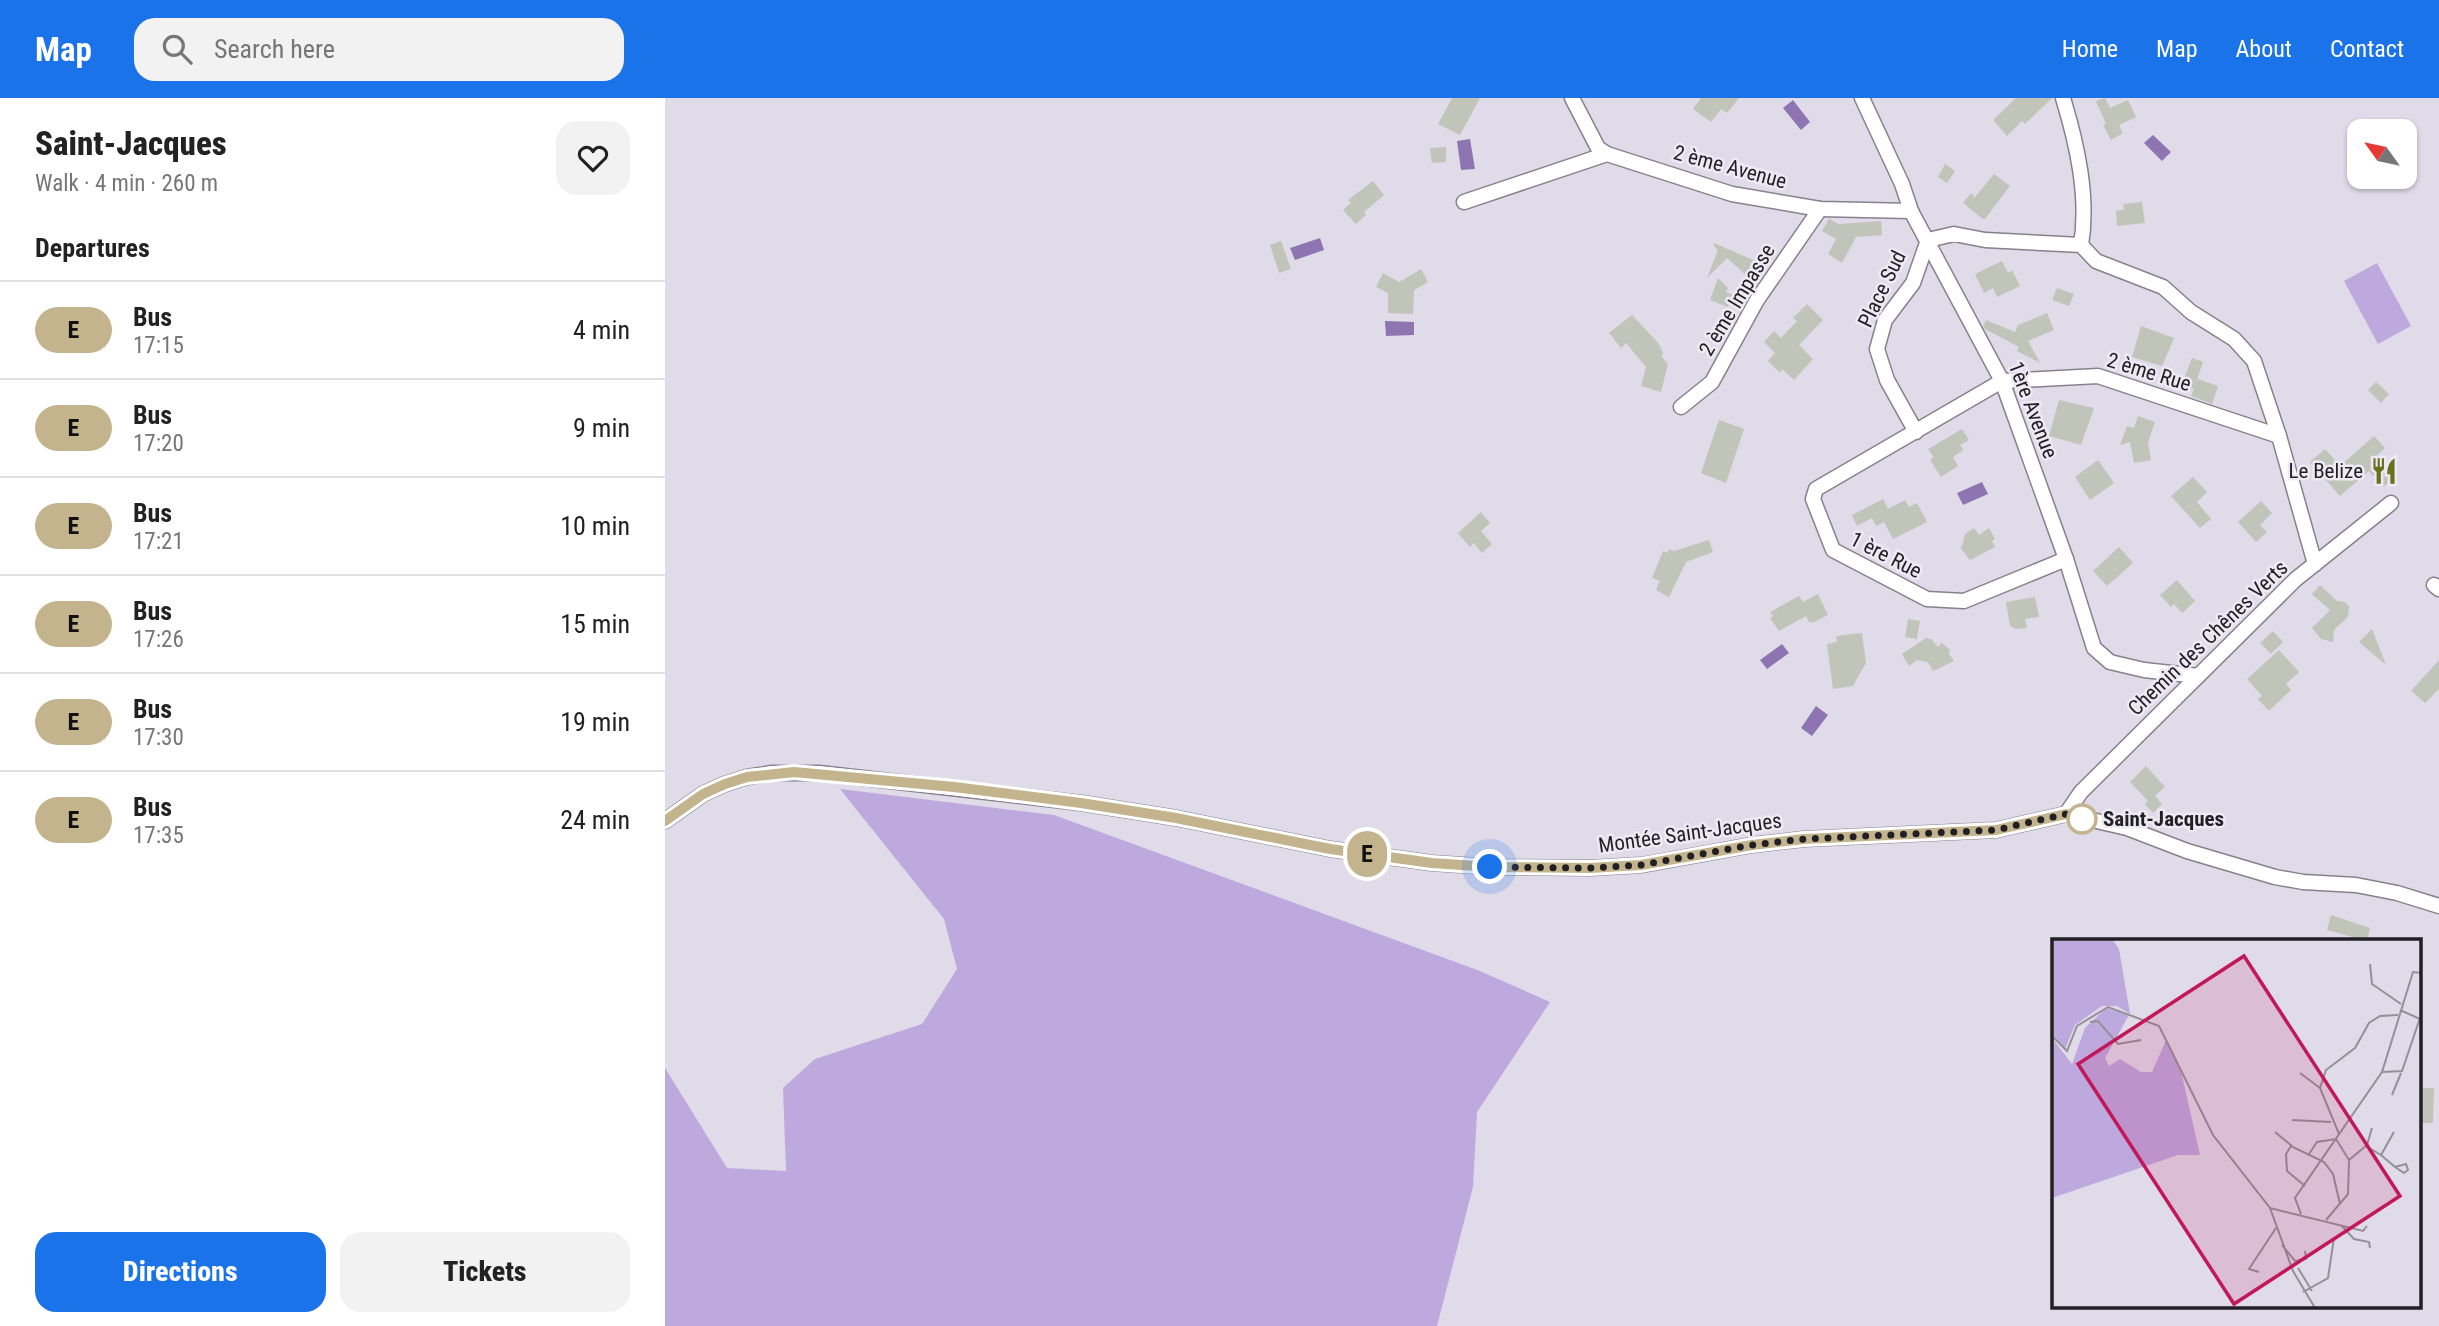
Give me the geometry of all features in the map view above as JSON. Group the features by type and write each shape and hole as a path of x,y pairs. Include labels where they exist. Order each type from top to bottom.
{"street":[{"path":"1572,98 1598,148 1607,154"},
{"name":"1ère Avenue","path":"1863,98 1902,184 1911,211 2002,381 2066,559 2094,649 2111,662 2144,670 2198,676"},
{"path":"2063,98 2084,198 2081,246"},
{"path":"1464,202 1607,154"},
{"name":"2 ème Avenue","path":"1607,154 1732,194 1820,209 1911,211"},
{"name":"2 ème Impasse","path":"1681,407 1712,382 1758,300 1820,209"},
{"path":"1928,240 1954,234 1985,240 2081,246 2096,261 2163,287 2192,313 2234,339 2254,361 2279,436 2315,564"},
{"name":"Place Sud","path":"1916,432 1887,380 1877,349 1885,320 1913,283 1928,240"},
{"name":"2 ème Rue","path":"2002,381 2098,376 2279,436"},
{"name":"1 ère Rue","path":"2002,381 1816,489 1813,499 1833,551 1927,599 1963,601 2066,559"},
{"name":"Chemin des Chênes Verts","path":"2066,814 2081,792 2315,564 2391,503"},
{"name":"Montée Saint-Jacques","path":"665,821 703,794 747,777 772,773 819,773 1081,803 1176,818 1330,849 1432,863 1590,868 1641,865 1752,845 1804,839 1996,830 2066,814"},
{"path":"2066,814 2127,828 2187,851 2275,877 2303,883 2356,885 2397,893 2439,906"}],"shaded area":[{"path":"1793,100 1810,122 1801,130 1783,108"},
{"path":"2153,135 2171,152 2162,161 2144,143"},
{"path":"1470,139 1475,169 1461,170 1457,141"},
{"path":"1320,238 1324,250 1295,260 1290,248"},
{"path":"2377,263 2411,326 2378,344 2344,281"},
{"path":"1385,321 1414,322 1414,335 1386,336"},
{"path":"1982,482 1988,494 1963,505 1957,493"},
{"path":"1782,644 1789,653 1767,669 1760,660"},
{"path":"1816,706 1828,715 1812,736 1801,728"},
{"path":"840,789 1054,815 1480,971 1550,1002 1477,1112 1473,1187 1437,1326 665,1326 665,1068 727,1168 786,1171 783,1088 815,1059 922,1024 957,969 944,919"}],"building":[{"path":"1452,98 1480,98 1460,135 1438,124"},
{"path":"1701,98 1739,98 1727,113 1721,109 1711,122 1693,109"},
{"path":"2016,98 2052,98 2025,124 2022,121 2007,136 1993,120"},
{"path":"2105,98 2110,108 2128,100 2136,117 2119,125 2123,133 2111,140 2096,101"},
{"path":"1446,147 1446,162 1432,163 1430,148"},
{"path":"1945,164 1955,171 1947,183 1938,177"},
{"path":"1994,174 2010,186 1984,220 1963,203 1971,193 1975,197"},
{"path":"1373,181 1384,195 1364,212 1366,215 1356,224 1343,210 1351,203 1348,200"},
{"path":"2142,202 2145,223 2117,226 2116,211 2124,210 2123,204"},
{"path":"1829,219 1839,224 1881,221 1882,235 1856,237 1842,263 1828,254 1836,239 1822,231"},
{"path":"1281,241 1291,269 1279,273 1270,245"},
{"path":"1714,243 1753,260 1746,275 1727,258 1707,278 1718,250"},
{"path":"2002,261 2008,273 2012,270 2020,286 1997,297 1993,288 1984,293 1975,274"},
{"path":"1421,269 1428,282 1414,290 1413,314 1388,313 1388,293 1376,287 1383,273 1399,282"},
{"path":"1718,278 1728,288 1726,292 1733,295 1728,307 1710,300"},
{"path":"2057,288 2074,294 2069,306 2052,300"},
{"path":"1807,304 1823,320 1799,345 1813,359 1794,380 1782,369 1780,373 1768,361 1775,353 1764,342 1774,331 1781,338 1797,321 1793,318"},
{"path":"2047,313 2054,330 2028,341 2040,363 2017,351 2019,347 1983,326 1986,320 2015,332 2018,325"},
{"path":"1632,315 1659,344 1663,353 1661,356 1668,364 1661,392 1641,386 1646,367 1626,343 1621,348 1609,333"},
{"path":"2141,326 2174,338 2162,366 2132,357"},
{"path":"2192,358 2203,362 2194,389 2182,384"},
{"path":"2198,379 2218,386 2212,404 2191,396"},
{"path":"2376,382 2389,394 2381,403 2368,390"},
{"path":"2059,400 2094,408 2081,445 2049,436"},
{"path":"2138,416 2155,422 2148,442 2151,460 2134,463 2130,442 2120,445 2127,426 2134,428"},
{"path":"1719,420 1744,429 1726,483 1701,473"},
{"path":"1962,429 1969,440 1960,445 1963,450 1953,457 1958,466 1941,477 1930,460 1934,457 1928,449"},
{"path":"2374,436 2385,448 2377,455 2395,477 2383,487 2369,471 2340,496 2310,462 2325,449 2340,466"},
{"path":"2098,460 2114,483 2090,500 2075,477"},
{"path":"2193,477 2207,492 2197,502 2211,519 2200,528 2171,496"},
{"path":"1883,499 1888,509 1905,500 1909,507 1917,503 1927,522 1893,539 1884,522 1876,526 1872,518 1857,526 1852,515"},
{"path":"2261,501 2272,513 2260,525 2267,532 2256,542 2238,522"},
{"path":"1481,512 1490,523 1481,531 1492,544 1482,553 1474,543 1470,547 1458,533"},
{"path":"1974,528 1979,535 1989,528 1995,539 1992,541 1995,547 1970,560 1960,547 1965,534"},
{"path":"1709,540 1713,552 1686,562 1669,597 1656,590 1660,581 1652,578 1663,551 1668,553 1669,549 1674,551"},
{"path":"2119,547 2133,563 2107,586 2093,571"},
{"path":"2177,580 2195,601 2182,613 2174,604 2171,607 2160,595"},
{"path":"2320,585 2337,601 2345,602 2349,606 2348,617 2334,630 2333,642 2321,639 2312,628 2330,610 2312,594"},
{"path":"1818,594 1828,615 1814,622 1809,622 1806,616 1779,631 1770,618 1773,616 1770,612 1799,596 1803,602"},
{"path":"2035,597 2039,617 2025,619 2027,628 2016,629 2010,626 2006,602"},
{"path":"1908,619 1920,621 1917,639 1905,637"},
{"path":"2372,629 2386,665 2359,642"},
{"path":"2273,631 2283,642 2271,654 2260,643"},
{"path":"1862,633 1866,663 1853,686 1833,689 1827,644 1837,642 1836,636"},
{"path":"1926,638 1931,639 1938,647 1942,643 1950,650 1949,654 1954,661 1933,671 1928,662 1917,660 1909,666 1902,654"},
{"path":"2279,650 2299,672 2286,684 2291,690 2269,711 2258,699 2262,696 2247,679"},
{"path":"2439,660 2439,689 2425,703 2411,691"},
{"path":"2146,766 2165,787 2155,796 2162,804 2153,813 2145,804 2148,801 2130,782"},
{"path":"2331,915 2370,928 2367,939 2327,930"},
{"path":"2421,1088 2434,1088 2433,1123 2421,1123"}],"bus line":[{"name":"E","path":"665,821 703,794 725,784 747,777 794,772 954,787 1081,803 1176,818 1330,849 1432,863 1490,867 1590,868 1641,865 1752,845 1804,839 1996,830 2066,814 2082,819"}],"place":[{"name":"Le Belize","path":"2384,471"},
{"name":"Saint-Jacques","path":"2082,819"}],"route":[{"path":"1490,867 1590,868 1641,865 1752,845 1804,839 1996,830 2066,814 2082,819"}]}
